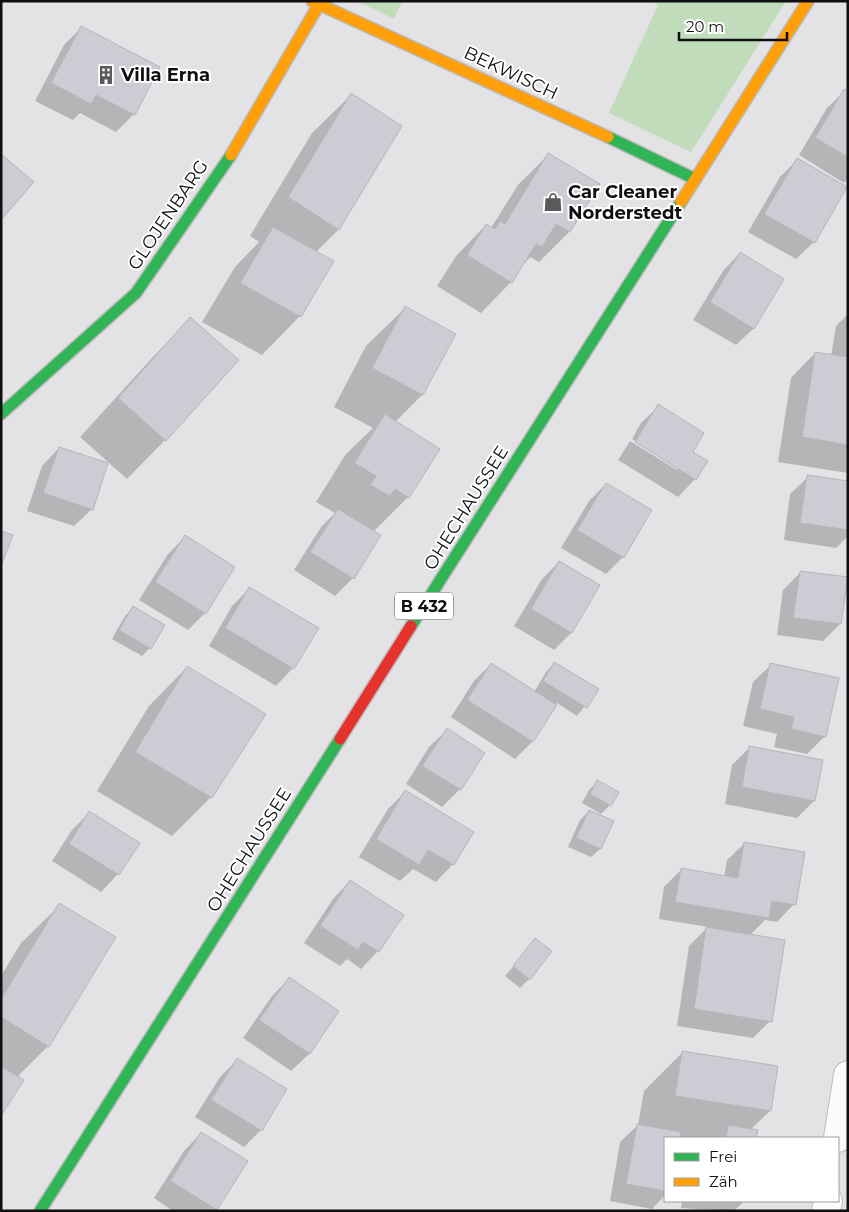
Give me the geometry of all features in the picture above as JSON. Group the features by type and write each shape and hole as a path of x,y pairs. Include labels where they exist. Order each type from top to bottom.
{"main road":[{"name":"OHECHAUSSEE","path":"40,1211 808,1"},
{"name":"BEKWISCH","path":"317,3 578,123 695,180"},
{"name":"GLOJENBARG","path":"1,414 136,293 236,148 317,3"}],"street":[{"path":"838,1137 848,1075"}],"green space":[{"path":"357,1 402,1 394,19"},
{"path":"651,1 786,1 691,152 609,113 658,5"}],"building":[{"name":"Villa Erna","path":"81,26 160,67 135,115 96,95 91,104 51,83"},
{"path":"844,89 848,91 848,157 815,138"},
{"path":"351,93 402,126 339,230 288,197"},
{"name":"Car Cleaner Norderstedt","path":"548,153 600,184 570,232 556,224 542,247 536,244 512,283 467,255 486,224 495,229 500,221 505,224"},
{"path":"1,154 34,182 1,220"},
{"path":"797,158 847,187 815,243 764,214"},
{"path":"273,227 334,261 301,317 240,283"},
{"path":"740,252 784,279 754,329 710,302"},
{"path":"405,306 456,334 423,395 372,368"},
{"path":"190,317 239,360 166,441 118,398"},
{"path":"815,352 848,357 848,445 802,437"},
{"path":"658,404 704,433 693,452 708,461 696,480 635,442"},
{"path":"385,414 440,449 409,498 395,489 390,496 370,485 376,476 354,463"},
{"path":"59,447 108,463 93,510 43,493"},
{"path":"807,475 848,481 848,530 800,523"},
{"path":"606,483 652,510 624,558 577,530"},
{"path":"338,509 381,535 354,579 310,552"},
{"path":"1,531 13,535 1,566"},
{"path":"185,535 235,567 206,614 155,582"},
{"path":"559,561 600,585 572,633 531,609"},
{"path":"800,571 848,577 841,624 793,618"},
{"path":"249,587 319,628 294,669 225,628"},
{"path":"133,606 165,625 151,649 119,630"},
{"path":"554,662 599,689 587,708 543,681"},
{"path":"491,663 557,705 533,742 467,700"},
{"path":"770,663 839,678 826,737 791,729 794,717 760,709"},
{"path":"187,666 266,714 212,798 135,752"},
{"path":"447,728 485,753 461,790 422,766"},
{"path":"749,746 823,760 815,801 742,787"},
{"path":"597,780 619,792 611,806 590,794"},
{"path":"405,790 474,832 454,865 428,850 419,865 376,839"},
{"path":"589,810 614,821 601,849 576,838"},
{"path":"89,811 140,843 119,875 69,844"},
{"path":"744,842 805,852 796,905 772,901 769,918 675,902 681,868 738,878"},
{"path":"350,880 404,915 379,952 363,942 358,950 320,926"},
{"path":"59,903 116,937 49,1047 1,1017 1,999"},
{"path":"706,927 785,940 772,1022 694,1009"},
{"path":"535,938 552,951 530,980 513,966"},
{"path":"289,977 339,1011 310,1054 259,1020"},
{"path":"682,1051 778,1066 771,1111 675,1096"},
{"path":"237,1058 287,1089 262,1131 211,1100"},
{"path":"1,1066 24,1080 1,1116"},
{"path":"637,1124 681,1132 680,1137 664,1137 664,1191 626,1184"},
{"path":"728,1125 758,1130 756,1137 726,1137"},
{"path":"201,1132 248,1161 217,1210 170,1181"}],"traffic: fast":[{"path":"608,137 695,179"},
{"path":"1,414 136,293 231,155"},
{"path":"411,626 681,202"},
{"path":"40,1211 340,739"}],"traffic: slow":[{"path":"312,1 608,137"},
{"path":"231,155 321,1"},
{"path":"681,202 808,1"}],"traffic: jam":[{"path":"340,739 411,626"}],"place":[{"name":"Villa Erna","path":"106,75"},
{"name":"Car Cleaner Norderstedt","path":"553,202"}]}
